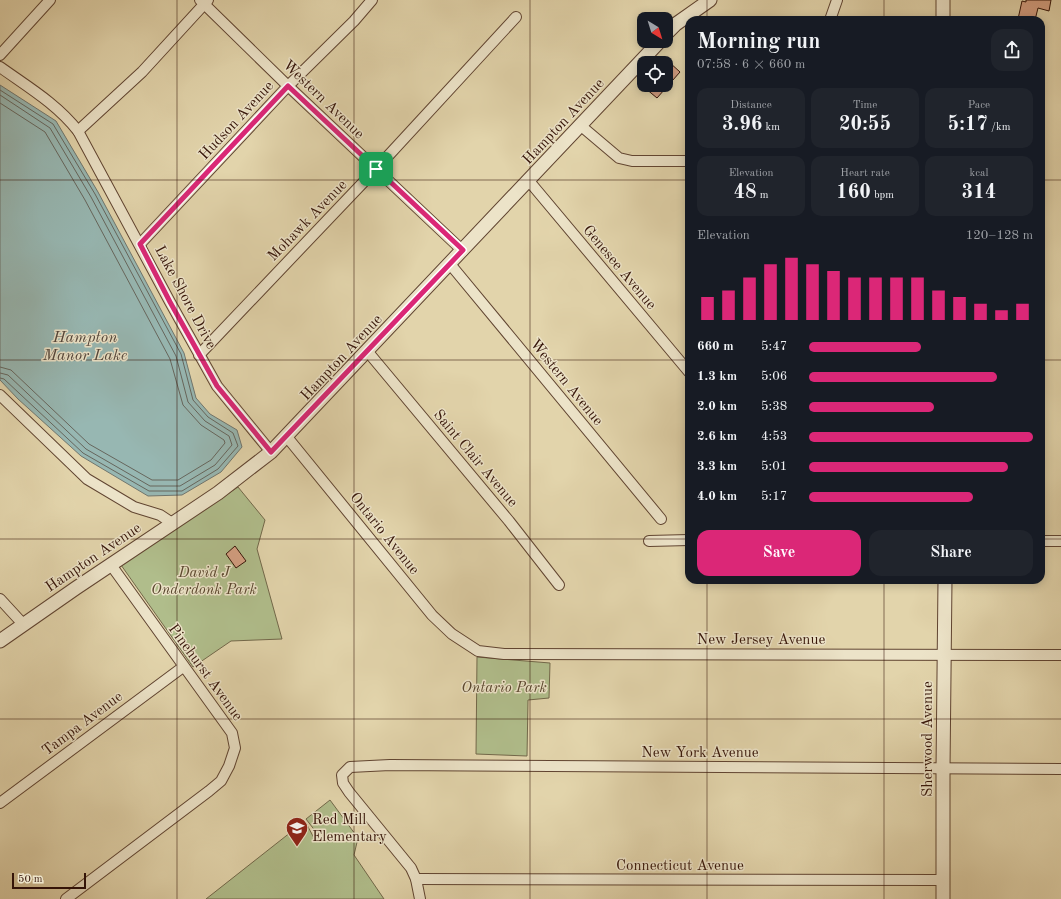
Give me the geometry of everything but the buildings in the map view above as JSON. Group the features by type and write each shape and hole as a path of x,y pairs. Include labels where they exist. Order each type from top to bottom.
{"street":[{"path":"0,55 50,0"},
{"name":"Hudson Avenue","path":"140,244 288,86 354,21 372,0"},
{"path":"687,16 710,0"},
{"path":"831,16 837,0"},
{"path":"943,0 943,16"},
{"path":"78,131 142,72 204,1"},
{"name":"Western Avenue","path":"204,1 288,86 463,250"},
{"name":"Mohawk Avenue","path":"199,355 376,169 516,17"},
{"path":"673,27 685,18"},
{"name":"Hampton Avenue","path":"0,641 218,493 271,452 368,352 653,48"},
{"name":"Lake Shore Drive","path":"0,67 57,108 68,118 78,131 217,386 271,452"},
{"path":"580,126 619,158 632,161 685,161"},
{"name":"Genesee Avenue","path":"529,181 685,367"},
{"name":"Western Avenue","path":"450,264 661,519"},
{"name":"Saint Clair Avenue","path":"368,352 509,521 559,584"},
{"path":"0,395 87,479 134,507 160,515 172,523"},
{"name":"Ontario Avenue","path":"287,437 432,615 464,643"},
{"path":"649,541 685,540"},
{"path":"1045,541 1061,541"},
{"name":"Pinehurst Avenue","path":"66,899 209,791 221,780 229,766 235,748 232,733 111,565"},
{"name":"Sherwood Avenue","path":"943,899 945,584"},
{"path":"0,599 23,624"},
{"name":"New Jersey Avenue","path":"464,643 478,652 504,654 1061,655"},
{"name":"Tampa Avenue","path":"0,803 183,667"},
{"name":"New York Avenue","path":"416,879 411,868 349,792 342,775 350,767 390,765 1061,769"},
{"path":"416,879 420,899"},
{"name":"Connecticut Avenue","path":"416,879 944,880"}],"green space":[{"name":"David J Onderdonk Park","path":"238,487 265,520 257,549 282,639 231,641 193,667 121,565"},
{"name":"Ontario Park","path":"477,657 550,663 549,698 528,700 527,756 476,754"},
{"name":"Red Mill Elementary","path":"330,800 358,838 354,855 384,899 206,899 305,821 315,840 319,836 306,819"}],"water":[{"name":"Hampton Manor Lake","path":"0,85 56,121 98,192 184,353 196,398 210,414 237,430 242,447 221,472 182,495 148,496 81,456 18,399 0,380"}],"place":[{"name":"Red Mill Elementary","path":"297,848"}],"route":[{"path":"288,86 376,169 463,250 368,352 271,452 217,386 170,302 140,244 288,86"}]}
